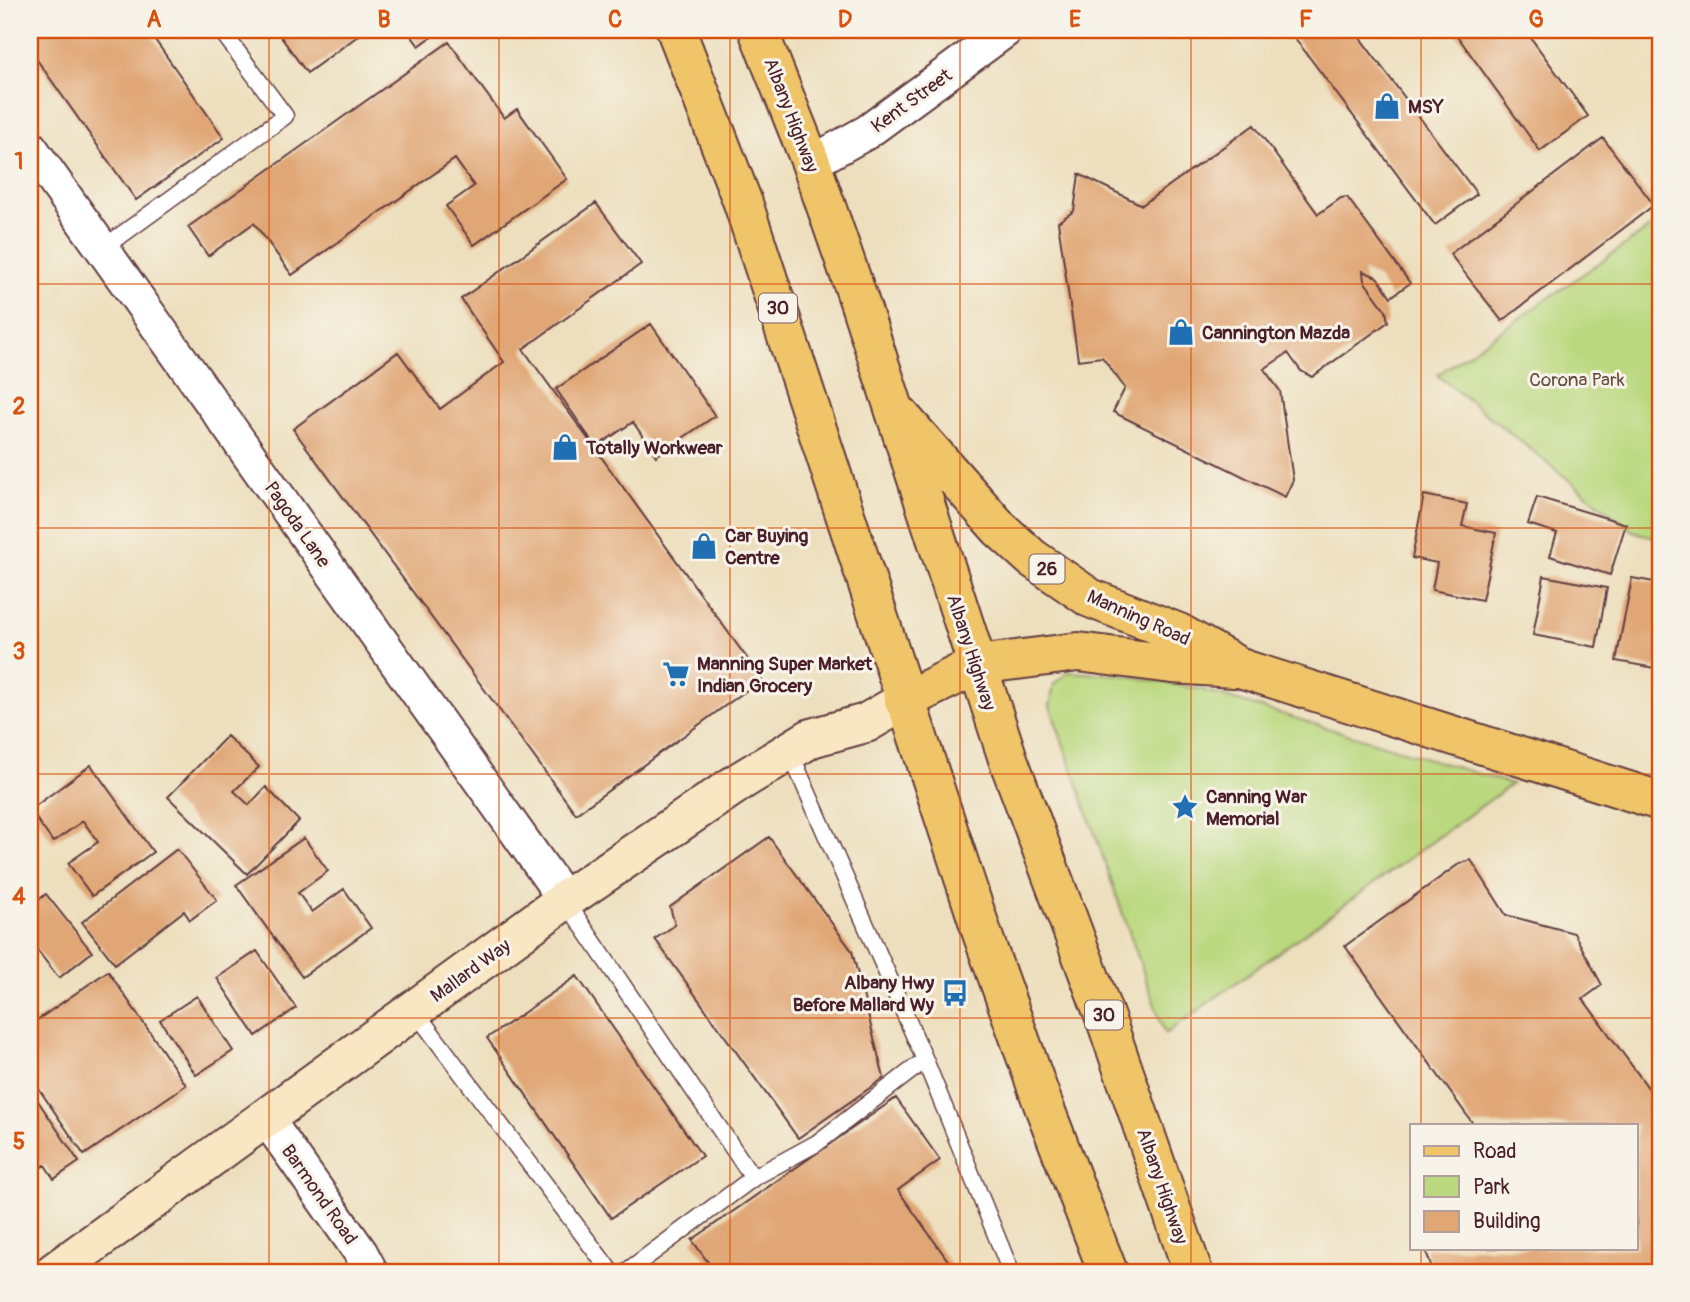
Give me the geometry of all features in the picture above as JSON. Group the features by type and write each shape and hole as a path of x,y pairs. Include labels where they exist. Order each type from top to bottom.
{"main road":[{"name":"30","path":"676,30 747,216 904,701 1024,1053 1108,1272"},
{"name":"Albany Highway","path":"758,30 811,163 895,410 1007,760 1107,1023 1194,1272"},
{"name":"Manning Road","path":"895,410 1000,529 1031,558 1090,598 1179,633 1243,669 1660,801"},
{"name":"Manning Road","path":"904,701 977,665 1078,652 1172,664 1243,669"}],"street":[{"name":"Kent Street","path":"811,163 867,132 1006,30"},
{"name":"Pagoda Lane","path":"30,147 565,900"},
{"name":"Mallard Way","path":"54,1272 565,900 742,780 800,744 866,723 904,701"},
{"name":"Barmond Road","path":"266,1118 361,1253 371,1272"}],"lane":[{"path":"102,249 285,116 221,30"},
{"path":"800,744 1012,1272"},
{"path":"565,900 753,1178"},
{"path":"414,1010 611,1272"},
{"path":"626,1272 753,1178 817,1143 925,1060"}],"green space":[{"name":"Corona Park","path":"1660,221 1660,540 1633,531 1437,375"},
{"path":"1068,672 1123,675 1199,689 1512,784 1165,1034 1050,706 1054,684"}],"building":[{"path":"30,30 148,30 224,138 136,200 30,50"},
{"path":"276,30 366,30 307,73"},
{"path":"407,30 441,30 419,46"},
{"path":"1289,30 1354,30 1477,194 1435,225"},
{"path":"1453,30 1525,30 1588,116 1540,151"},
{"path":"449,42 504,118 517,109 567,179 474,245 446,206 474,186 455,159 292,275 254,223 208,256 188,227"},
{"path":"1254,125 1318,214 1341,198 1347,197 1410,283 1391,297 1377,277 1363,271 1364,281 1386,311 1388,322 1312,377 1301,371 1288,353 1264,369 1280,391 1293,480 1285,497 1113,412 1125,388 1102,357 1078,360 1058,222 1074,211 1079,174 1142,205"},
{"path":"1603,138 1654,205 1502,321 1450,254"},
{"path":"596,203 641,264 523,349 762,679 576,814 293,429 398,352 440,409 504,362 461,299"},
{"path":"651,324 715,416 656,456 633,422 596,447 556,389"},
{"path":"1424,495 1467,504 1462,526 1496,533 1482,600 1432,590 1437,563 1412,558"},
{"path":"1537,497 1626,524 1610,575 1550,556 1557,533 1528,524"},
{"path":"1544,576 1607,588 1596,647 1533,635"},
{"path":"1632,578 1660,583 1660,669 1616,661"},
{"path":"227,736 259,767 234,791 249,805 266,787 299,821 247,874 168,797"},
{"path":"91,765 153,852 92,896 68,863 98,842 83,821 53,842 30,810"},
{"path":"769,837 852,951 884,1078 798,1138 655,939 675,925 670,907"},
{"path":"304,838 328,871 298,893 312,912 344,889 371,928 302,977 236,885"},
{"path":"177,849 217,900 190,920 184,911 115,964 82,922"},
{"path":"1471,860 1506,915 1574,933 1602,985 1583,999 1660,1104 1660,1272 1433,1272 1426,1250 1638,1250 1638,1124 1473,1124 1345,946 1459,864"},
{"path":"46,894 92,952 59,978 30,941 30,907"},
{"path":"257,951 296,1008 256,1036 217,978"},
{"path":"108,971 186,1085 84,1155 30,1076 30,1025"},
{"path":"577,976 702,1156 611,1218 487,1038"},
{"path":"197,996 233,1051 196,1075 160,1020"},
{"path":"30,1089 79,1162 54,1179 45,1165 30,1174"},
{"path":"896,1098 940,1160 898,1190 956,1272 715,1272 692,1240"}],"place":[{"name":"MSY","path":"1387,106"},
{"name":"Cannington Mazda","path":"1181,332"},
{"name":"Totally Workwear","path":"565,447"},
{"name":"Car Buying Centre","path":"704,546"},
{"name":"Manning Super Market Indian Grocery","path":"676,674"},
{"name":"Canning War Memorial","path":"1185,807"},
{"name":"Albany Hwy Before Mallard Wy","path":"955,993"}]}
